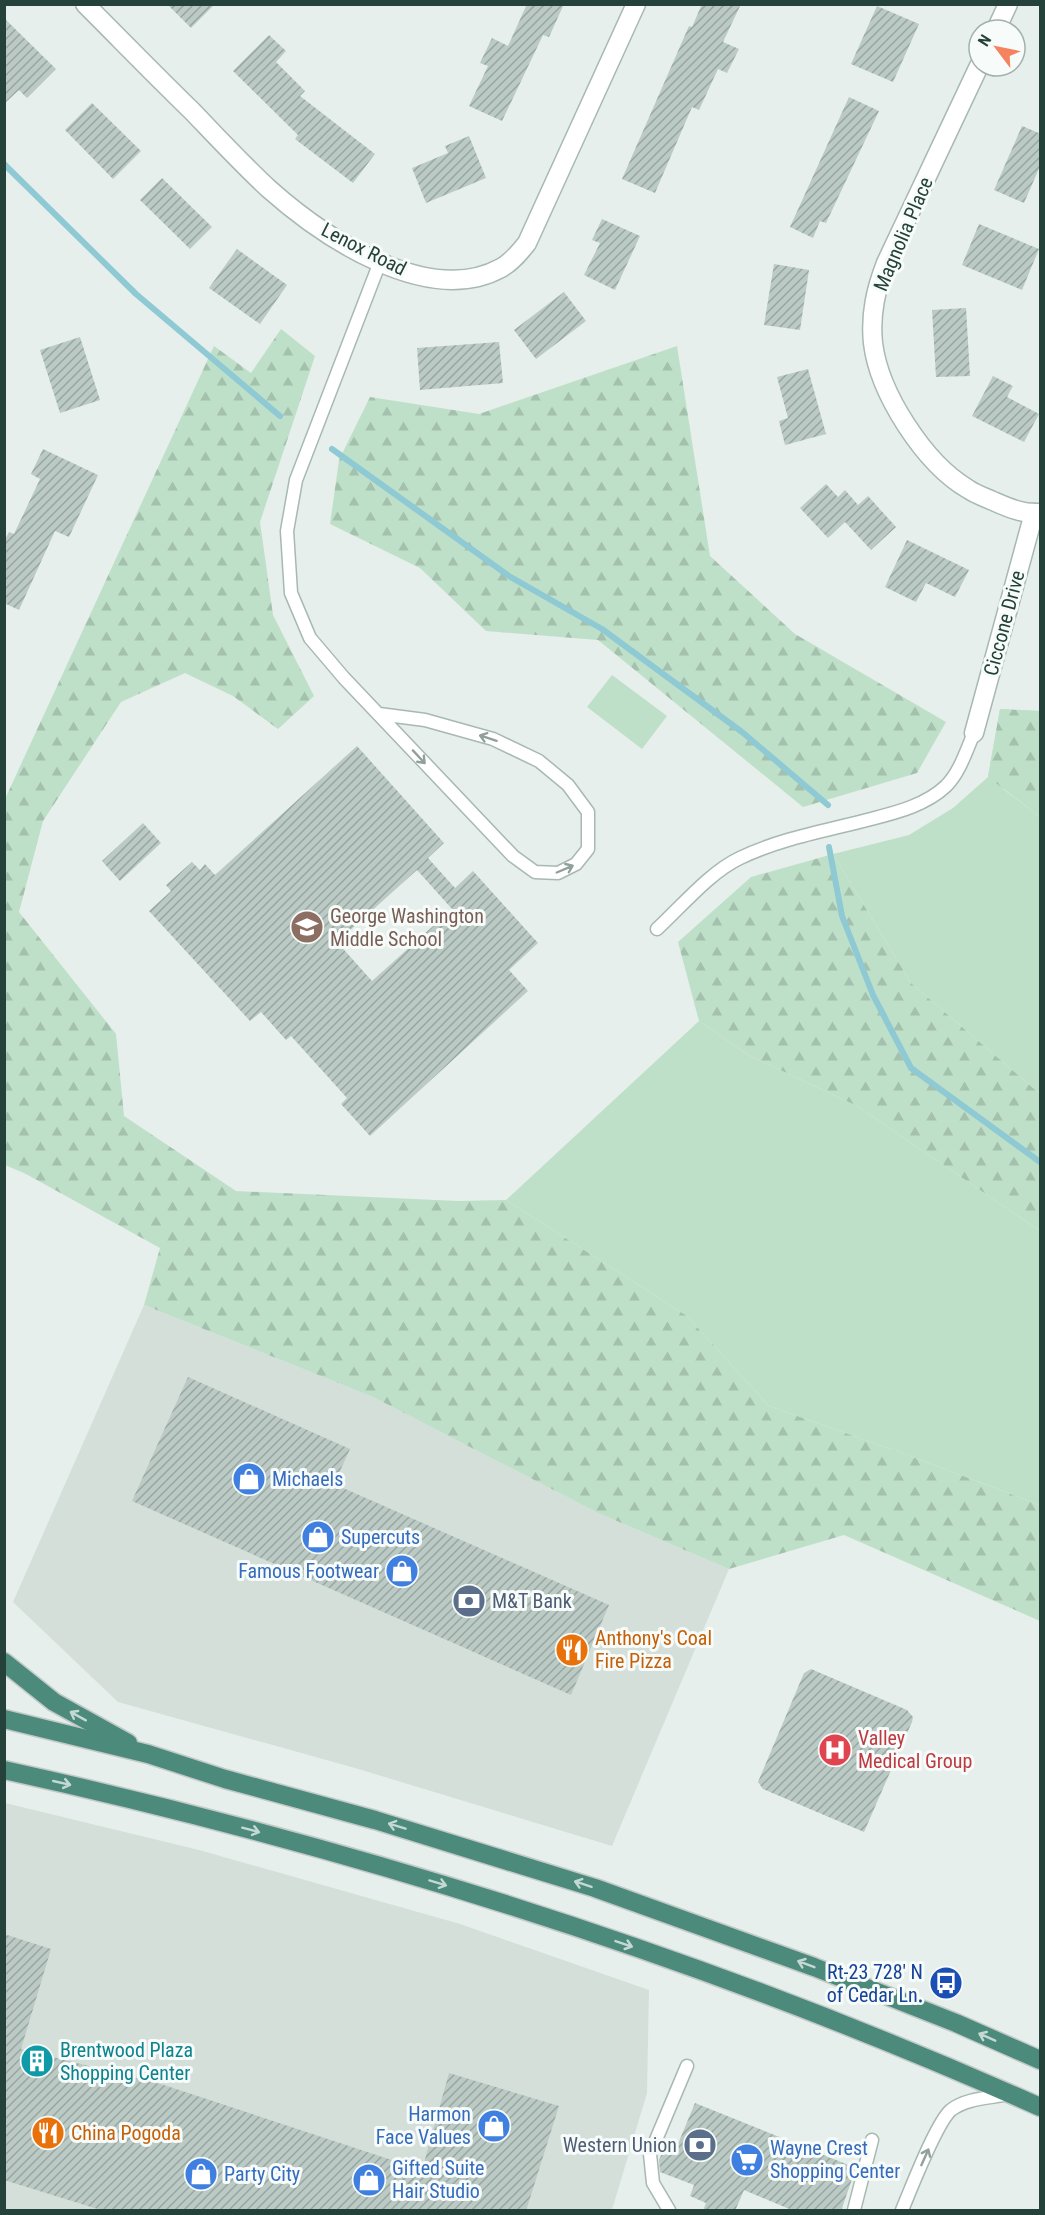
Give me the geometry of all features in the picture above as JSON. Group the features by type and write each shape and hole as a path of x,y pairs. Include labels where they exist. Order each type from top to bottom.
{"highway":[{"path":"4,1662 54,1702 147,1754"},
{"path":"8,1720 147,1754 225,1779 386,1823 595,1888 814,1966 1041,2060"},
{"path":"4,1770 137,1800 287,1839 505,1904 641,1950 879,2038 1041,2107"}],"street":[{"name":"Lenox Road","path":"86,5 269,188 303,217 341,242 415,276 441,280 466,280 502,267 514,259 527,243 636,4"},
{"path":"1002,18 1008,4"},
{"name":"Magnolia Place","path":"973,78 880,279 872,315 873,344 880,374 893,403 910,432 932,458 968,489 1014,511 1037,513"},
{"name":"Ciccone Drive","path":"974,734 1037,513"}],"lane":[{"path":"379,714 425,720 482,736 539,760 568,785 588,812 588,849 576,864 558,873 536,872 513,856 344,678 310,638 291,593 287,531 296,480 381,262"},
{"path":"657,929 715,875 738,859 765,847 892,813 929,799 947,784 962,764 974,734"},
{"path":"669,2211 652,2183 650,2154 687,2066"},
{"path":"902,2211 933,2141 950,2111 964,2103 1011,2094"},
{"path":"854,2211 872,2140"}],"shaded area":[{"path":"144,1305 373,1397 598,1513 729,1569 612,1846 355,1768 118,1702 13,1602"},
{"name":"Brentwood Plaza Shopping Center","path":"5,1803 199,1850 460,1924 649,1990 647,2093 612,2210 5,2210"}],"green space":[{"path":"281,329 315,356 260,522 273,615 314,696 278,729 233,696 185,673 121,702 43,821 19,912 116,1034 124,1116 236,1191 458,1201 506,1200 687,1316 769,1406 1040,1505 1040,1621 844,1535 729,1569 598,1513 373,1397 144,1305 160,1248 26,1174 5,1165 5,799 214,346 251,373"},
{"path":"677,346 710,556 795,634 946,722 917,773 803,807 598,640 486,631 420,568 330,524 339,460 370,397 479,414"},
{"path":"612,675 667,716 642,749 587,707"},
{"path":"1000,709 1040,711 1003,789 1040,817 1040,1094 911,983 833,854 909,835 953,808 988,777"},
{"path":"1000,709 1040,711 1040,817 988,777"},
{"path":"833,854 911,983 1040,1094 1040,1231 857,1106 750,1056 699,1021 678,942 751,877"},
{"path":"699,1021 750,1056 857,1106 1040,1231 1040,1505 769,1406 687,1316 506,1200"}],"building":[{"path":"167,4 215,4 191,28"},
{"path":"527,4 564,4 549,37 543,35 502,121 469,106 488,66 480,63 492,38 508,46"},
{"path":"702,4 741,4 723,42 739,49 727,73 718,69 699,110 692,107 655,193 622,179 689,26 692,27"},
{"path":"877,6 919,24 893,82 851,64"},
{"path":"4,18 56,69 27,98 19,90 4,104"},
{"path":"269,35 286,51 276,62 305,91 300,96 375,154 353,183 295,139 298,135 233,71"},
{"path":"849,97 879,111 826,223 820,221 813,238 790,227"},
{"path":"92,103 141,151 113,179 65,130"},
{"path":"1022,126 1041,134 1041,164 1024,203 994,190"},
{"path":"469,136 486,178 426,203 412,168 448,153 445,146"},
{"path":"162,178 212,227 190,249 140,200"},
{"path":"602,219 640,236 615,290 584,275 600,243 592,240"},
{"path":"979,224 1039,249 1022,290 962,265"},
{"path":"237,249 287,285 260,324 209,288"},
{"path":"774,264 809,270 800,330 764,325"},
{"path":"564,292 586,321 536,359 514,330"},
{"path":"966,308 970,376 936,377 932,310"},
{"path":"80,337 100,400 60,413 40,350"},
{"path":"499,342 503,383 420,390 417,348"},
{"path":"808,369 826,434 785,445 779,421 788,418 777,377"},
{"path":"993,376 1013,386 1007,397 1039,414 1024,442 972,416"},
{"path":"43,449 98,475 69,537 55,531 19,610 4,603 4,541 9,532 14,534 40,479 31,474"},
{"path":"826,484 838,497 845,490 858,505 868,496 896,527 871,550 845,522 828,538 800,508"},
{"path":"907,540 969,570 955,597 926,583 916,602 885,587"},
{"name":"George Washington Middle School","path":"357,746 444,843 428,858 455,888 473,871 538,943 509,970 528,991 370,1136 341,1104 347,1098 291,1036 286,1040 261,1012 250,1021 149,911 171,891 166,885 192,862 200,870 205,864 215,875","holes":["417,870 452,909 372,981 337,942"]},
{"path":"143,823 161,843 120,881 102,861"},
{"path":"188,1377 350,1449 334,1484 609,1605 571,1695 132,1501"},
{"name":"Valley Medical Group","path":"811,1669 907,1710 913,1717 864,1832 763,1789 758,1782 804,1673"},
{"name":"Brentwood Plaza Shopping Center","path":"4,1934 51,1949 21,2049 164,2085 422,2170 449,2073 559,2106 526,2211 104,2211 4,2180"},
{"name":"Wayne Crest Shopping Center","path":"695,2103 856,2168 841,2211 794,2211 744,2190 735,2211 703,2211 706,2203 690,2196 694,2185 660,2172 659,2160 665,2147 675,2151"}],"waterway":[{"path":"4,164 136,294 280,416"},
{"path":"332,449 509,576 602,629 742,732 828,805"},
{"path":"829,847 842,916 873,995 911,1068 1040,1162"}],"place":[{"name":"George Washington Middle School","path":"307,927"},
{"name":"Michaels","path":"249,1479"},
{"name":"Supercuts","path":"318,1537"},
{"name":"Famous Footwear","path":"402,1571"},
{"name":"M&T Bank","path":"469,1601"},
{"name":"Anthony's Coal Fire Pizza","path":"572,1650"},
{"name":"Valley Medical Group","path":"835,1750"},
{"name":"Rt-23 728' N of Cedar Ln.","path":"946,1983"},
{"name":"Brentwood Plaza Shopping Center","path":"37,2061"},
{"name":"Harmon Face Values","path":"494,2126"},
{"name":"China Pogoda","path":"48,2133"},
{"name":"Western Union","path":"700,2145"},
{"name":"Wayne Crest Shopping Center","path":"747,2160"},
{"name":"Party City","path":"201,2174"},
{"name":"Gifted Suite Hair Studio","path":"369,2180"}]}
